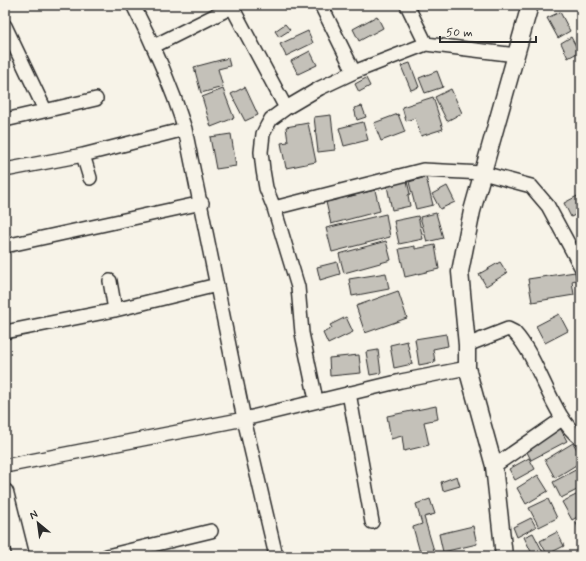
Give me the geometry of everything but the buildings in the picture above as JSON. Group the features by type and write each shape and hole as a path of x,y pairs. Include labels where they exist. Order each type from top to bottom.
{"street":[{"path":"133,5 154,46 174,93 186,129 244,419 276,556"},
{"path":"321,5 354,72"},
{"path":"407,5 426,44"},
{"path":"504,556 494,466 467,368 467,345 460,272 472,211 530,5"},
{"path":"154,46 231,6 286,108"},
{"path":"5,26 45,110"},
{"path":"316,400 302,333 298,287 274,208 266,188 261,152 263,134 271,119 286,108 354,72 426,44 516,55"},
{"path":"5,120 96,99"},
{"path":"5,170 83,155 186,129"},
{"path":"83,155 90,178"},
{"path":"274,208 423,170 483,173 531,186 548,206 581,268"},
{"path":"5,246 202,203"},
{"path":"110,281 115,310"},
{"path":"5,332 115,310 218,285"},
{"path":"467,345 508,329 514,332 544,379 562,419 568,428 581,439"},
{"path":"5,466 244,419 316,400 467,368"},
{"path":"349,393 372,522"},
{"path":"494,466 562,419"},
{"path":"5,492 21,556"},
{"path":"107,556 211,531"}],"shaded area":[{"path":"5,508 16,556 5,556"}]}
